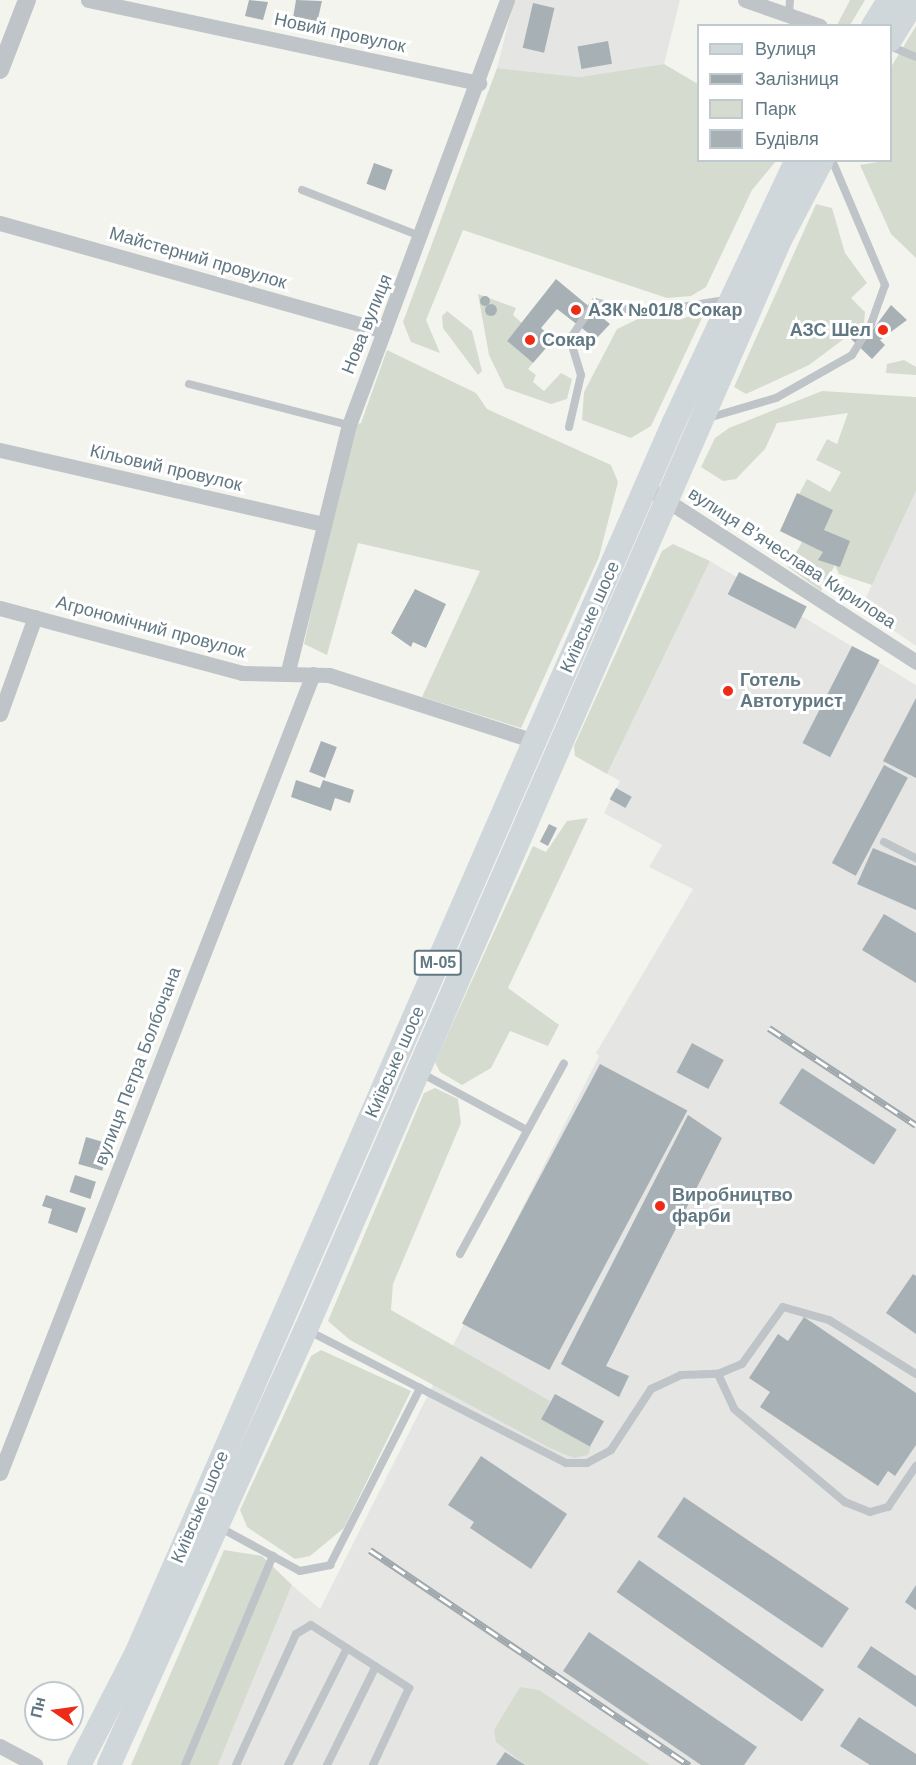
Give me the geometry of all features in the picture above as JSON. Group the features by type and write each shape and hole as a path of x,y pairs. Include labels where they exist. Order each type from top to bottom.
{"main road":[{"path":"874,24 889,0"},
{"path":"892,38 915,0"},
{"name":"Київське шосе","path":"79,1765 136,1654 536,741 656,493 730,299 796,162"},
{"name":"М-05","path":"109,1765 306,1329 418,1072 656,493 701,420 821,162"}],"street":[{"path":"0,70 27,0"},
{"name":"Новий провулок","path":"88,0 479,83"},
{"name":"Нова вулиця","path":"288,671 349,425 384,331 423,237 507,0"},
{"path":"745,0 790,7 816,24"},
{"name":"Майстерний провулок","path":"0,223 384,331"},
{"name":"Кільовий провулок","path":"0,450 324,524"},
{"name":"вулиця Вʼячеслава Кирилова","path":"656,493 916,662"},
{"name":"Агрономічний провулок","path":"0,608 242,673 288,671 313,674 536,741"},
{"path":"0,714 35,617"},
{"name":"вулиця Петра Болбочана","path":"0,1473 313,674"},
{"path":"0,1746 35,1765"}],"lane":[{"path":"892,46 916,57"},
{"path":"701,420 777,398 852,355 871,324 885,285 833,162"},
{"path":"302,190 423,237"},
{"path":"569,427 581,375 570,339 596,302 669,309 730,299"},
{"path":"189,384 349,425"},
{"path":"884,842 916,858"},
{"path":"460,1254 525,1129 564,1064"},
{"path":"418,1072 525,1129"},
{"path":"306,1329 566,1463 587,1463 611,1450 651,1389 681,1375 718,1374 742,1364 783,1307 829,1320 916,1374"},
{"path":"718,1374 734,1409 845,1502 870,1512 888,1507 916,1466"},
{"path":"218,1526 300,1571 330,1565 420,1388"},
{"path":"185,1765 273,1556"},
{"path":"236,1765 301,1628 311,1625 409,1688 373,1765"},
{"path":"288,1765 348,1648"},
{"path":"327,1765 376,1666"}],"shaded area":[{"path":"514,0 680,0 664,64 579,77 497,68"},
{"path":"916,491 916,646 861,608"},
{"path":"710,561 916,685 916,1765 218,1765 292,1585 320,1609 599,1056 596,1053 693,889 649,867 662,845 604,813 620,781 607,774"}],"green space":[{"path":"850,0 865,0 851,24 838,24"},
{"path":"916,26 916,258 891,234 860,165 892,162 892,65"},
{"path":"664,64 697,83 697,162 775,162 752,190 706,287 691,296 667,298 463,230 426,320 440,353 411,342 403,322 497,68 579,77"},
{"path":"816,204 832,208 845,253 867,283 851,298 865,312 864,324 809,365 746,394 734,387"},
{"path":"478,294 516,308 513,315 522,323 507,341 533,363 528,369 536,375 533,382 544,391 561,373 572,379 567,399 551,404 505,388 489,355"},
{"path":"447,311 472,331 482,371 478,375 443,328 442,316"},
{"path":"693,315 702,318 651,426 631,438 582,420 584,392 617,329 642,317 679,320"},
{"path":"387,350 476,393 487,409 611,465 618,482 599,557 521,728 422,697 480,571 358,543 327,655 304,644 353,426 361,423"},
{"path":"904,360 916,367 916,375 886,373 887,364"},
{"path":"822,391 916,397 916,491 872,585 839,574 835,565 821,591 788,567 802,542 780,531 807,479 830,492 841,472 816,460 827,439 837,444 848,413 777,423 765,449 736,479 723,481 701,467 715,438 729,428"},
{"path":"673,544 710,561 607,774 575,756 574,746 662,551"},
{"path":"588,818 508,988 559,1025 548,1046 510,1031 491,1068 462,1085 440,1072 435,1062 533,846 546,852 567,821"},
{"path":"435,1088 458,1099 461,1123 393,1284 391,1310 550,1401 541,1419 591,1446 588,1455 574,1458 550,1448 350,1340 328,1321 424,1093"},
{"path":"321,1350 411,1391 344,1528 310,1556 295,1559 247,1527 240,1510 311,1356"},
{"path":"224,1550 262,1556 292,1585 218,1765 131,1765"},
{"path":"520,1687 539,1690 650,1765 525,1765 496,1742 494,1730"}],"building":[{"path":"249,0 268,2 263,20 245,16"},
{"path":"296,0 322,1 317,23 293,18"},
{"path":"533,3 554,8 544,53 523,48"},
{"path":"608,41 612,64 581,69 577,46"},
{"path":"374,163 393,170 385,191 366,184"},
{"name":"АЗК №01/8 Сокар","path":"556,279 610,324 596,339 557,309 541,328 554,339 533,363 507,341"},
{"path":"485,296 489,297 489,305 485,306 481,305 480,301 481,297"},
{"path":"491,304 497,310 491,316 485,310"},
{"path":"891,305 907,320 880,340 885,345 872,359 850,338 864,324 871,332"},
{"path":"797,493 833,510 824,530 850,541 840,567 818,560 823,552 780,531"},
{"path":"739,572 807,607 795,629 728,594"},
{"path":"415,589 446,604 426,648 413,642 411,647 391,633"},
{"path":"852,646 880,660 830,757 803,743"},
{"path":"916,698 916,778 883,761"},
{"path":"321,741 337,747 325,778 309,772"},
{"path":"884,765 908,778 856,876 832,863"},
{"path":"296,780 320,788 323,780 354,790 350,803 335,798 331,811 291,797"},
{"path":"616,788 632,797 625,808 610,799"},
{"path":"549,824 557,828 548,846 540,842"},
{"path":"873,848 916,866 916,910 857,884"},
{"path":"884,914 916,933 916,983 862,950"},
{"path":"692,1043 724,1060 708,1089 677,1072"},
{"path":"600,1064 687,1110 549,1370 462,1324"},
{"path":"802,1068 897,1130 874,1165 779,1103"},
{"path":"688,1115 722,1138 606,1366 629,1376 619,1397 561,1364"},
{"path":"86,1137 110,1144 102,1171 78,1164"},
{"path":"75,1175 96,1182 90,1199 69,1192"},
{"path":"46,1195 86,1208 77,1233 48,1223 52,1209 42,1206"},
{"path":"913,1274 916,1276 916,1334 886,1313"},
{"path":"804,1317 916,1393 916,1445 895,1476 888,1471 878,1486 760,1407 770,1392 749,1378 778,1334 788,1341"},
{"path":"555,1394 604,1421 590,1447 541,1419"},
{"path":"481,1456 567,1514 531,1569 470,1528 474,1522 448,1505"},
{"path":"684,1497 849,1608 822,1648 657,1537"},
{"path":"639,1560 824,1690 802,1722 617,1592"},
{"path":"916,1585 916,1610 905,1602"},
{"path":"589,1632 757,1747 744,1765 701,1765 563,1671"},
{"path":"871,1646 916,1676 916,1707 857,1667"},
{"path":"859,1717 916,1754 916,1765 870,1765 840,1746"},
{"path":"505,1752 525,1765 496,1765"}],"railway":[{"path":"769,1028 916,1125"},
{"path":"370,1550 689,1765"}],"place":[{"name":"АЗК №01/8 Сокар","path":"576,310"},
{"name":"АЗС Шел","path":"883,330"},
{"name":"Сокар","path":"530,340"},
{"name":"Готель Автотурист","path":"728,691"},
{"name":"Виробництво фарби","path":"660,1206"}]}
